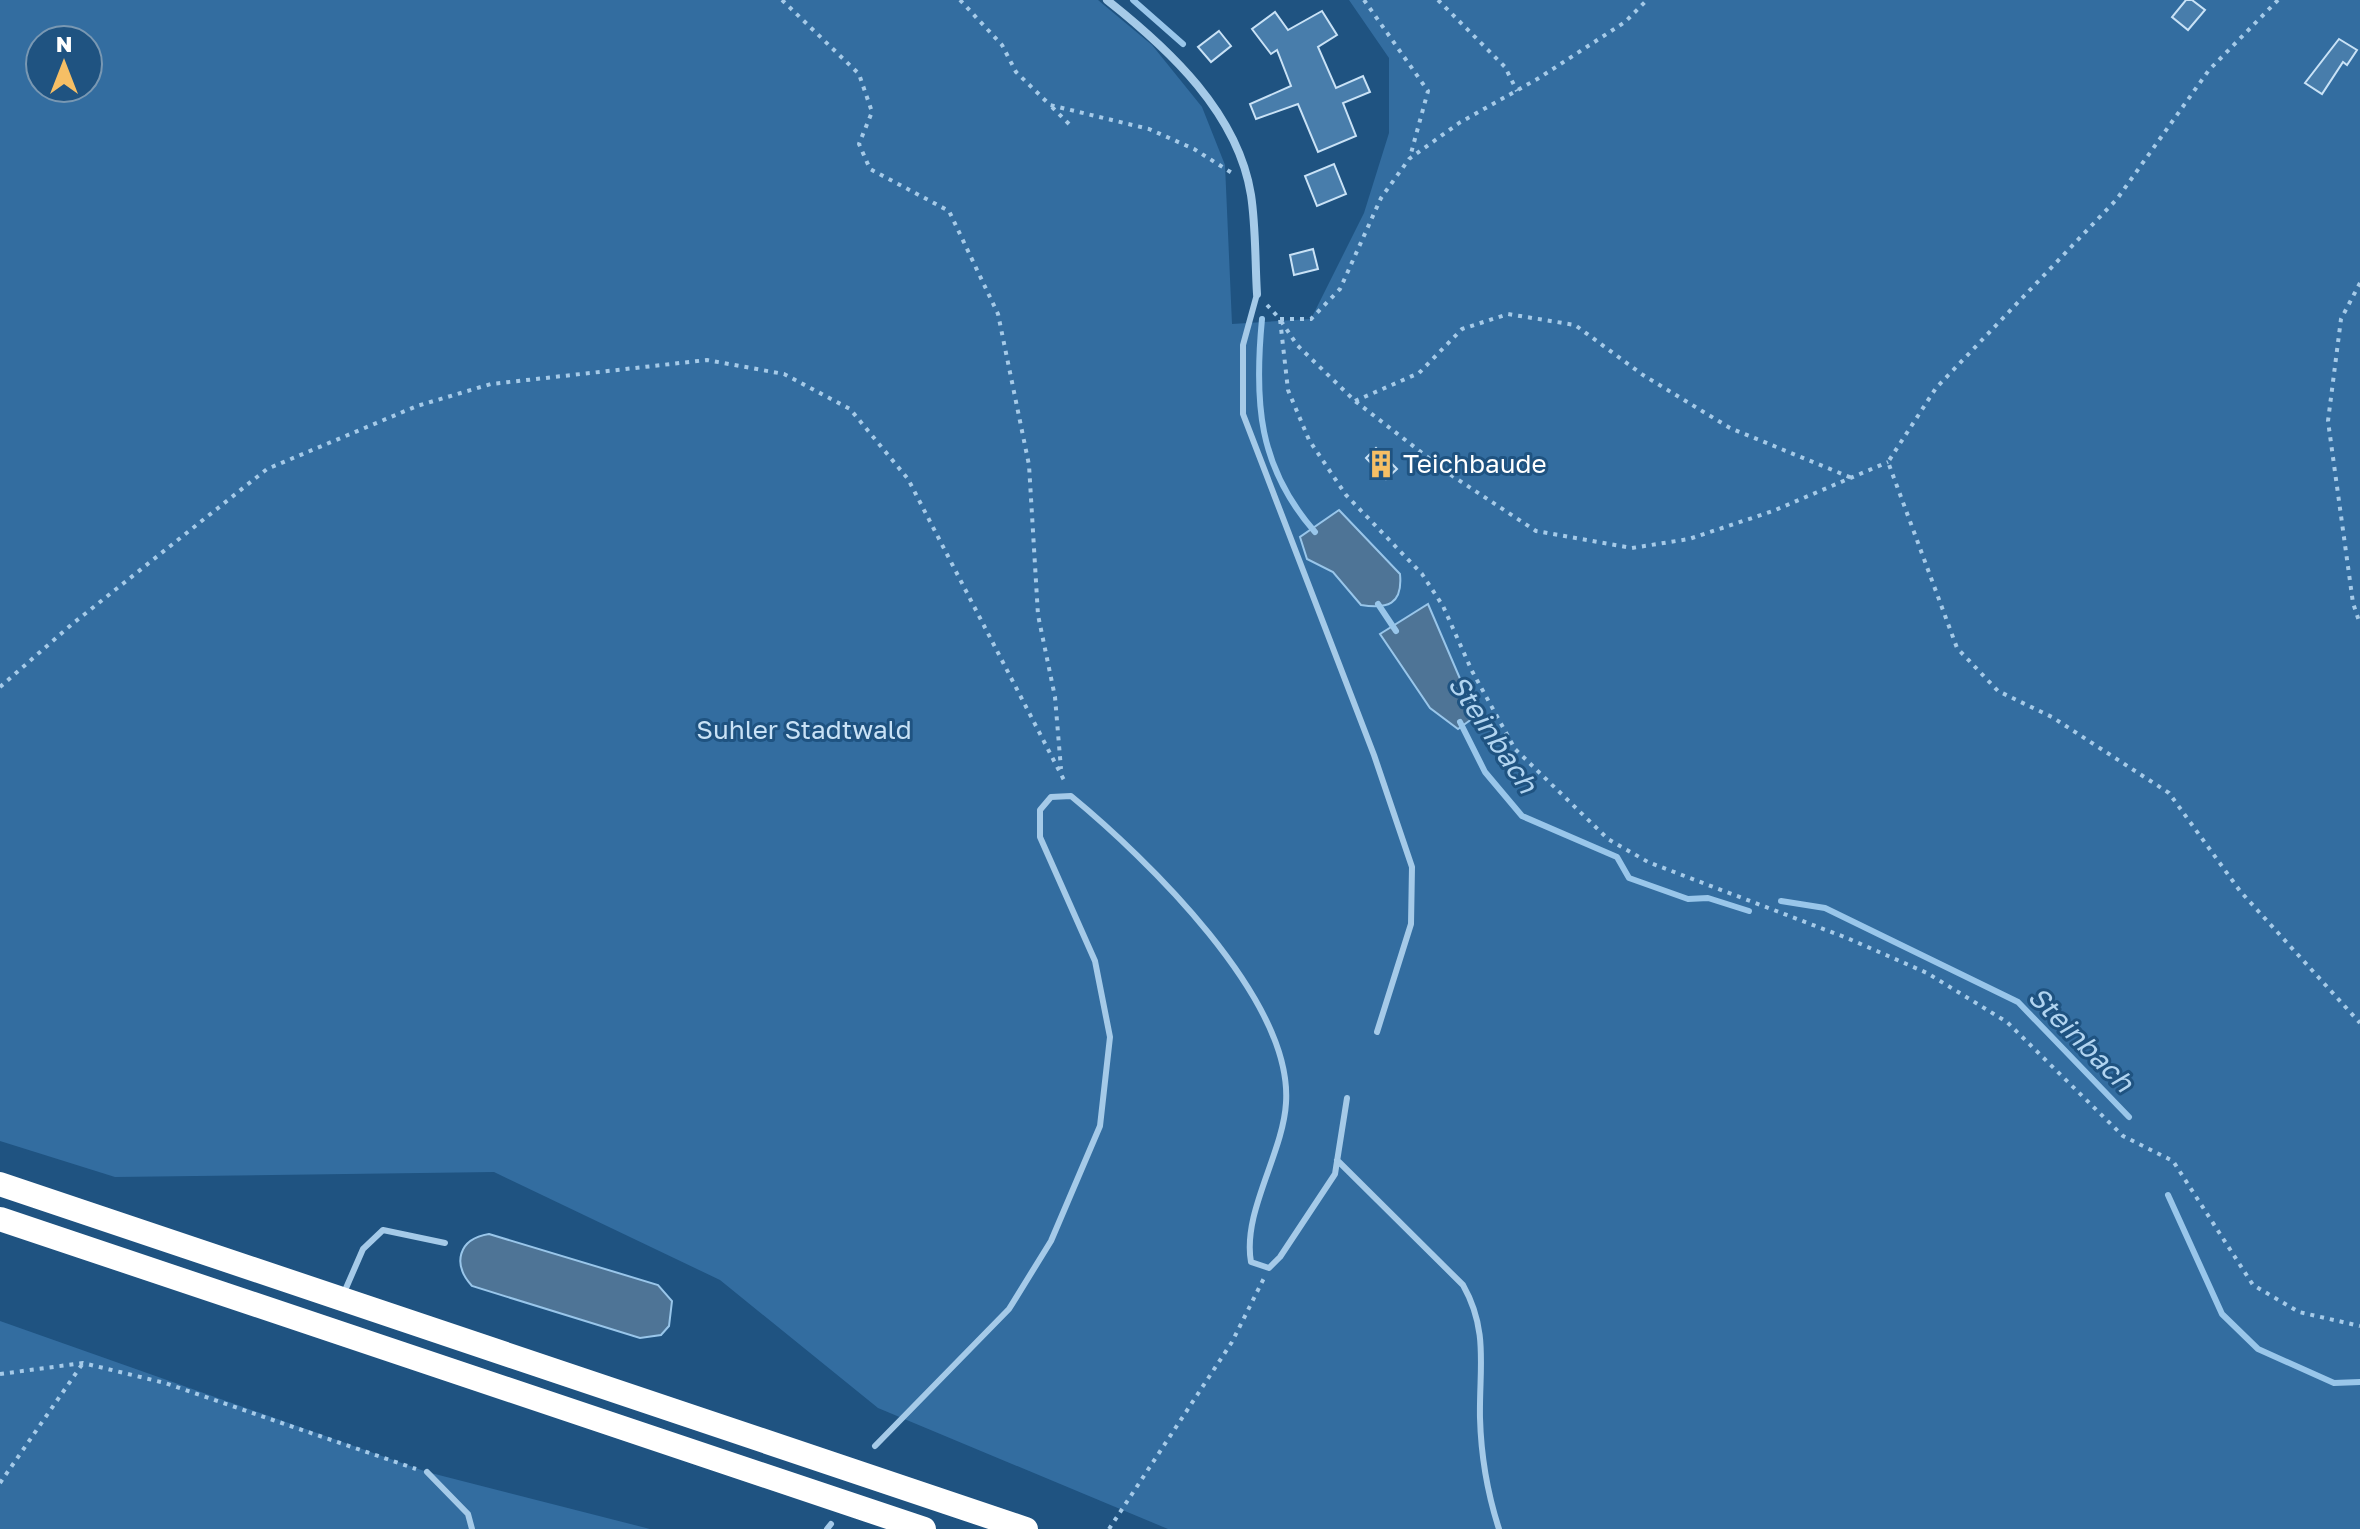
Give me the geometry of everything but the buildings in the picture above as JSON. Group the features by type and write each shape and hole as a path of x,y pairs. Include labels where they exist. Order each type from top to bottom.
{"highway":[{"path":"0,1184 1026,1529"},
{"path":"0,1219 924,1529"}],"street":[{"path":"1107,0 1172,55 1228,131 1247,183 1257,294"}],"lane":[{"path":"1257,294 1243,345 1243,414 1374,755 1412,867 1411,924 1377,1032"},
{"path":"875,1446 1009,1309 1051,1241 1100,1126 1110,1037 1095,961 1040,837 1040,810 1051,797 1071,796 1106,824 1187,907 1222,952 1271,1032 1284,1067 1286,1103 1266,1184 1249,1233 1248,1249 1251,1262 1256,1267 1269,1268 1280,1257 1335,1174 1347,1098"},
{"path":"1337,1160 1463,1285 1477,1310 1482,1338 1480,1421 1499,1529"},
{"path":"341,1298 363,1249 383,1230 445,1243"},
{"path":"427,1472 468,1514 472,1529"}],"path":[{"path":"782,0 859,74 872,112 859,144 870,169 949,211 998,314 1029,465 1038,615 1055,697 1061,775"},
{"path":"960,0 1002,45 1016,72 1071,126"},
{"path":"1280,319 1311,319 1340,289 1381,198 1409,159 1421,126 1428,91 1364,0"},
{"path":"1438,0 1505,67 1517,91"},
{"path":"1409,159 1459,123 1517,91 1625,22 1647,0"},
{"path":"1257,294 1280,319 1297,345 1355,401 1448,473 1536,531 1632,548 1689,539 1773,511 1888,462 1936,388 2117,199 2209,70 2278,0"},
{"path":"1050,105 1149,129 1194,149 1247,183"},
{"path":"2360,283 2341,319 2328,421 2353,603 2360,624"},
{"path":"1355,401 1419,373 1462,329 1508,314 1575,325 1643,375 1730,428 1854,479"},
{"path":"1280,319 1288,390 1309,440 1346,495 1422,574 1443,606 1472,671 1515,749 1608,839 1648,862 1927,973 2007,1022 2123,1136 2173,1161 2253,1285 2299,1312 2360,1326"},
{"path":"0,687 95,605 267,469 417,406 491,384 707,360 784,374 850,409 908,479 1071,796"},
{"path":"1888,462 1957,648 1998,691 2052,717 2169,793 2240,891 2360,1023"},
{"path":"1109,1529 1232,1342 1260,1284 1280,1257"},
{"path":"0,1374 83,1363 165,1383 427,1472"},
{"path":"0,1483 83,1363"}],"green space":[{"name":"Suhler Stadtwald","path":"0,0 1098,0 1152,45 1202,107 1225,165 1232,324 1311,319 1364,213 1389,133 1389,58 1349,0 2360,0 2360,1529 1168,1529 878,1408 720,1280 494,1172 115,1177 0,1141","holes":["1301,536 1382,608 1362,605 1333,572 1308,559","1428,604 1476,715 1381,634"]},
{"path":"0,1321 427,1472 650,1529 0,1529"}],"shaded area":[{"path":"1339,510 1400,574 1399,592 1391,603 1361,605 1333,572 1307,559 1300,537"},
{"path":"1428,604 1476,716 1458,729 1430,708 1380,634"},
{"path":"489,1234 658,1285 672,1301 669,1326 661,1335 640,1338 472,1286 462,1269 461,1254 470,1241"}],"waterway":[{"name":"Steinbach","path":"1133,0 1183,44"},
{"name":"Steinbach","path":"1262,319 1259,378 1264,432 1282,483 1315,532"},
{"path":"1378,604 1396,631"},
{"name":"Steinbach","path":"1460,722 1485,772 1522,816 1617,857 1629,878 1688,899 1708,898 1749,911"},
{"name":"Steinbach","path":"1781,901 1825,908 2018,1002 2129,1117"},
{"name":"Steinbach","path":"2168,1195 2222,1314 2258,1349 2334,1383 2360,1382"}],"place":[{"name":"Teichbaude","path":"1381,464"}]}
